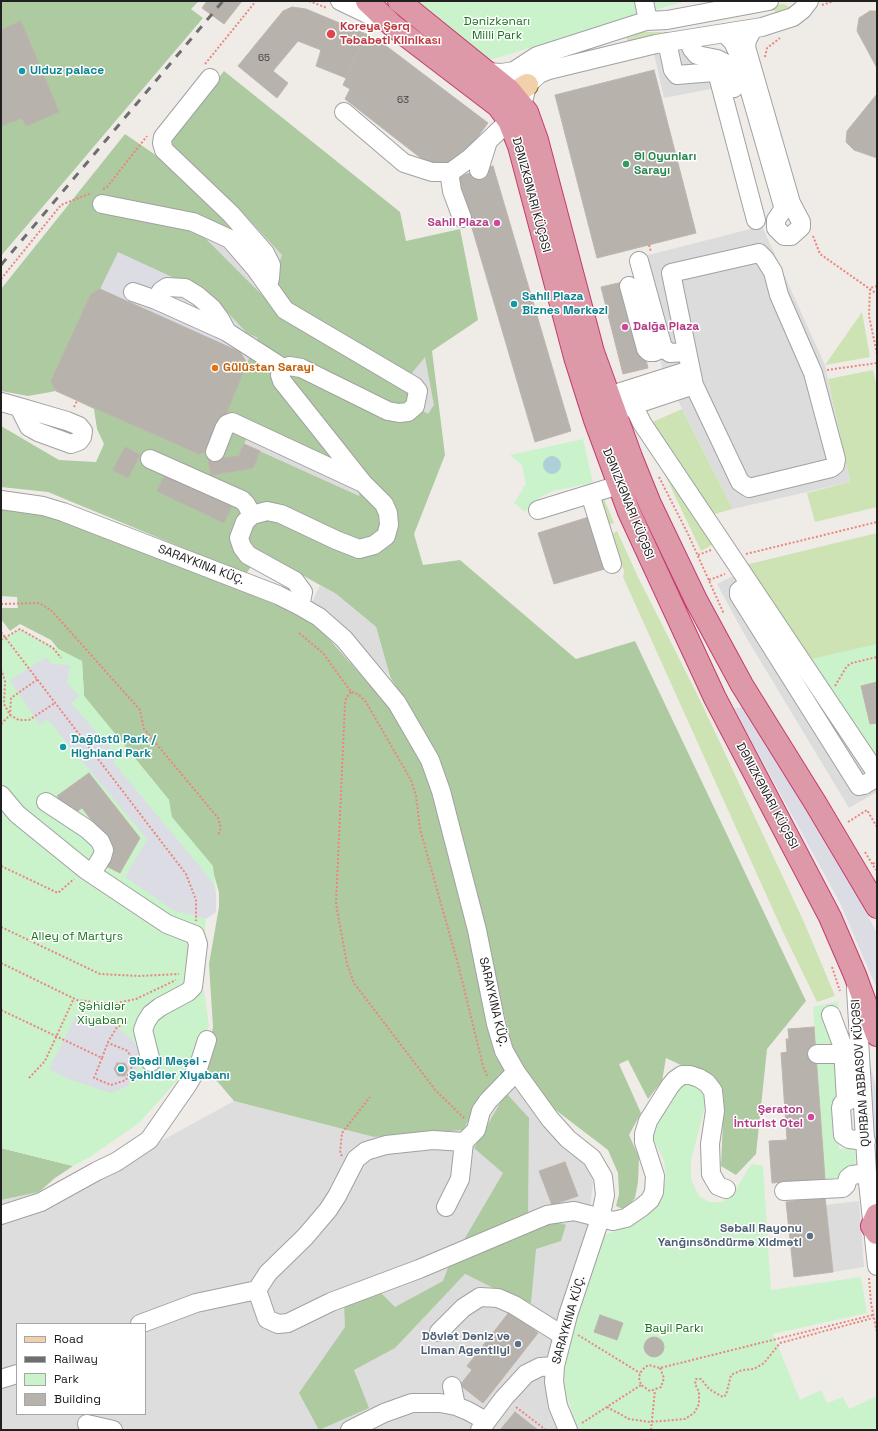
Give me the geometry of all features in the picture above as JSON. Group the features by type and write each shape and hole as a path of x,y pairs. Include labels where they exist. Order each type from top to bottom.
{"highway":[{"path":"367,1 392,25 498,106 518,101"},
{"path":"400,1 487,72 518,101 527,112 537,140 593,352 618,404 650,504 716,640 877,906"},
{"path":"518,101 521,153 575,358 619,485 642,542 693,652 830,917 855,975 877,1036"}],"street":[{"path":"340,1 392,25"},
{"path":"644,1 648,21"},
{"path":"487,72 502,73 514,71 537,56 648,21 760,15 793,17 802,10 808,1"},
{"path":"627,27 671,29 760,15"},
{"path":"462,218 452,191 450,178 452,172 470,158 488,140 539,74 549,70 662,43 724,33 760,15"},
{"path":"662,43 686,33 760,15"},
{"path":"724,33 733,42 740,57 783,206 782,211 776,220 776,228 784,236 791,236 801,227 800,218 791,203 746,47 747,40 760,15"},
{"path":"627,27 622,36 622,41 627,48 632,50"},
{"path":"688,39 692,49 697,55 717,59 725,63 732,82 765,212 767,216 776,220"},
{"path":"662,43 673,70 677,75 714,72 718,76 756,220"},
{"path":"207,72 163,137 162,143 164,150 231,214 238,236"},
{"path":"344,112 404,163 432,172 452,172"},
{"path":"480,170 488,140"},
{"path":"98,195 238,236 265,253 270,265 270,278 268,286 285,310 406,380 418,391 416,406 408,412 399,414 388,411 301,368 289,366 283,368 280,375 282,381 363,483 384,504 388,513 389,525 386,536 374,545 359,549 336,540 281,514 267,510 252,515 245,522 241,531 239,538 242,547 248,555 295,581 303,592 300,606"},
{"path":"759,253 765,259 773,272 779,295 813,373 836,459 835,465 831,468 749,488 740,482 692,378 671,273 759,253"},
{"path":"646,259 664,348 670,353 686,352"},
{"path":"629,286 646,349 649,352 654,352 664,348"},
{"path":"133,292 156,300 227,332 283,368"},
{"path":"618,404 692,378"},
{"path":"618,404 692,378"},
{"path":"1,402 19,407"},
{"path":"618,404 642,423 729,565 749,583 877,776 864,785 859,786 739,595 739,591 749,583"},
{"path":"215,452 224,429 227,424 232,422 363,483"},
{"path":"150,460 242,500 252,515"},
{"path":"538,510 619,485"},
{"path":"590,494 612,564"},
{"name":"SARAYKINA KÜÇ.","path":"1,500 43,506 63,512 278,595 300,606 332,627 375,675 388,691 423,747 439,785 477,930 496,1024 504,1051 516,1072 559,1130 598,1165 604,1182 604,1204 563,1331 555,1366 554,1382 558,1406 575,1427"},
{"path":"1,795 17,814 89,871 167,924 195,934 198,944 193,987 188,992 160,1007 151,1014 146,1022 144,1030 151,1062"},
{"path":"46,802 87,829 100,841 104,850 102,857 89,871"},
{"name":"QURBAN ABBASOV KÜÇƏSI","path":"855,975 868,1173 875,1225 873,1270"},
{"path":"831,1015 843,1047 848,1055 846,1101"},
{"path":"1,1215 41,1202 116,1162 149,1140 188,1084 198,1065 207,1040"},
{"path":"817,1054 848,1055"},
{"path":"446,1207 460,1180 470,1136 481,1111 497,1090 516,1072"},
{"path":"256,1290 267,1319 278,1324 288,1323 331,1302 419,1269 547,1215 574,1211 600,1219 613,1221 635,1214 650,1200 656,1185 655,1176 644,1142 644,1134 648,1121 674,1080 682,1076 690,1075 699,1078 707,1083 713,1091 715,1110 710,1144 710,1167 711,1174 718,1186 726,1190"},
{"path":"863,1094 846,1101 841,1108 843,1135 849,1140 866,1141"},
{"path":"143,1323 196,1303 256,1290 268,1273 305,1237 328,1210 356,1159 366,1151 379,1146 470,1136"},
{"path":"784,1191 843,1188 846,1185 848,1178 852,1175 868,1173"},
{"path":"439,1332 463,1308 480,1297 498,1298 563,1331"},
{"path":"350,1430 384,1413 412,1403 440,1403 456,1406 468,1411 483,1426 504,1398 526,1374 540,1367 555,1366"},
{"path":"1,1379 16,1374"},
{"path":"452,1386 456,1406"},
{"path":"377,1430 384,1413"},
{"path":"87,1424 113,1430"}],"path":[{"path":"207,72 256,1"},
{"path":"820,1 823,6 834,1"},
{"path":"764,59 767,48 785,34"},
{"path":"1,279 61,205 98,195 107,187 150,133"},
{"path":"812,232 820,254 877,294"},
{"path":"646,259 649,245"},
{"path":"870,288 877,286"},
{"path":"870,288 869,316 877,354"},
{"path":"813,373 877,363"},
{"path":"656,472 698,555 727,620"},
{"path":"709,580 729,565 877,522"},
{"path":"698,555 716,549"},
{"path":"1,604 39,603 51,610 140,710 144,730 218,818 221,828 218,835"},
{"path":"1,640 20,629 53,648 61,658"},
{"path":"1,632 30,668"},
{"path":"299,633 323,653 351,692 358,694 366,702 411,780 416,796 420,829 458,964 483,1066 489,1080 497,1090"},
{"path":"826,699 847,666 852,663 877,657"},
{"path":"1,669 5,681 4,704 10,715 19,720 29,720 56,703"},
{"path":"1,724 10,715 11,698 38,679"},
{"path":"351,692 346,698 345,704 336,904 347,964 354,983 470,1136"},
{"path":"848,822 867,810 877,827"},
{"path":"845,819 851,828"},
{"path":"862,846 877,871"},
{"path":"873,864 877,861"},
{"path":"1,866 58,893 89,871"},
{"path":"1,926 100,974 139,976 183,974"},
{"path":"832,966 841,994"},
{"path":"29,1078 45,1061 74,998"},
{"path":"1,1010 102,1058"},
{"path":"108,1042 126,1050 132,1057 133,1064 126,1080 111,1085 94,1078 108,1042 117,1028 135,1020"},
{"path":"350,1171 340,1153 342,1134 370,1097"},
{"path":"873,1270 873,1317 877,1333"},
{"path":"660,1368 664,1374 664,1382 661,1387 655,1390 646,1389 641,1385 639,1378 640,1373 644,1367 649,1365 660,1368 873,1317"},
{"path":"607,1407 629,1419 652,1422 685,1419 694,1413 699,1404 699,1392 695,1384 696,1379 701,1379 709,1389 723,1397 726,1395 731,1375 742,1370 754,1369 764,1363 780,1343 873,1317"},
{"path":"563,1331 640,1373"},
{"path":"575,1427 641,1385"},
{"path":"651,1430 655,1390"},
{"path":"504,1398 546,1430"}],"shaded area":[{"path":"688,44 726,86 664,98 653,50"},
{"path":"241,211 282,255 267,300 206,239 213,227 232,232 236,227 231,219"},
{"path":"762,226 825,365 850,482 733,509 663,371 633,259"},
{"path":"118,252 211,295 247,333 258,338 247,363 240,352 100,289"},
{"path":"425,357 434,405 428,414 415,406 406,380"},
{"path":"250,431 363,483 359,496 244,444"},
{"path":"737,574 877,783 877,792 849,808 743,632 717,584"},
{"path":"320,585 336,594 376,627 390,677 344,627 325,611 311,604"},
{"path":"46,657 52,664 70,665 67,683 79,696 71,703 118,757 113,762 211,880 216,893 216,912 206,919 173,910 125,877 147,839 47,719 40,725 10,680"},
{"path":"742,707 838,859 877,933 877,989 840,903 734,709"},
{"path":"77,1013 93,1020 114,1021 117,1027 131,1038 138,1048 140,1056 138,1067 128,1086 111,1093 66,1078 49,1069"},
{"path":"868,1057 877,1090 877,1205"},
{"path":"508,1075 550,1133 578,1155 588,1169 593,1182 588,1228 564,1365 565,1391 569,1406 581,1430 1,1430 1,1200 39,1192 48,1203 234,1101 374,1137 477,1105"},
{"path":"859,1201 864,1267 833,1272 825,1205"},
{"path":"465,1274 509,1296 460,1362 418,1326"},
{"path":"544,1374 548,1423 514,1398 525,1383"}],"green space":[{"path":"1,1 199,1 191,9 203,18 1,256"},
{"name":"Dənizkənarı Milli Park","path":"418,1 685,1 490,60"},
{"path":"784,4 790,7 790,11 776,19 774,5"},
{"path":"634,31 679,32 628,44 626,35"},
{"path":"224,71 400,212 406,241 460,229 478,320 432,351 445,455 414,534 423,565 460,560 576,659 635,641 806,1001 767,1049 756,1154 736,1175 721,1166 724,1098 715,1081 666,1058 662,1081 648,1099 628,1060 619,1064 641,1113 629,1135 639,1157 638,1182 635,1198 625,1210 616,1206 619,1194 618,1173 608,1150 553,1108 524,1069 511,1043 466,853 439,764 418,721 390,677 376,627 336,594 261,552 246,574 48,492 1,487 1,426 59,460 96,462 104,444 97,429 94,409 56,391 28,396 1,391 1,289 125,134 157,156"},
{"path":"862,312 870,357 825,365"},
{"path":"873,370 877,387 877,507 815,522 807,493 850,482 828,379"},
{"path":"682,409 733,509 711,515 650,423"},
{"path":"583,439 593,483 553,491 541,497 525,512 514,503 526,484 522,465 510,455"},
{"path":"651,445 714,544 701,551"},
{"path":"603,496 614,523 608,525 599,497"},
{"path":"1,509 53,517 277,605 316,624 390,708 425,768 508,1075 477,1105 463,1130 374,1137 234,1101 205,1067 213,1027 209,964 219,907 219,892 214,875 168,820 169,800 84,696 82,661 64,656 51,640 20,624 10,631 1,619 1,608 18,608 17,597 1,596"},
{"path":"617,531 638,577 700,700 804,922 835,996 817,1002 783,932 623,577 624,571 611,535"},
{"path":"877,533 877,764 745,565"},
{"name":"Şəhidlər Xiyabanı","path":"20,629 82,661 84,696 169,800 172,817 213,866 216,893 216,912 206,919 200,991 204,991 209,1026 193,1063 139,1123 90,1157 73,1166 1,1148 1,632 6,637"},
{"path":"877,644 877,761 807,660"},
{"path":"838,1001 850,1094 836,1096 839,1149 855,1149 856,1169 841,1171 841,1178 825,1179 813,1007"},
{"name":"Bayil Parkı","path":"690,1081 701,1087 707,1099 691,1160 691,1179 699,1196 709,1202 722,1202 735,1191 751,1164 763,1166 771,1290 861,1277 867,1313 773,1334 800,1400 821,1390 827,1403 843,1397 849,1409 877,1396 877,1430 581,1430 576,1422 565,1391 564,1365 573,1319 600,1237 618,1230 642,1214 657,1201 666,1180 664,1160 654,1142 653,1127 680,1084"},
{"path":"506,1093 529,1118 528,1217 461,1245 503,1173 474,1148"},
{"path":"1,1148 73,1166 55,1178 39,1192 1,1200"},
{"path":"557,1222 566,1225 561,1241 536,1249 531,1303 509,1296 465,1274 395,1348 354,1370 369,1408 319,1430 299,1393 345,1327 344,1302 379,1291 395,1307 443,1281 449,1265 529,1230"}],"water":[{"path":"552,456 558,459 561,465 558,471 552,474 546,471 543,465 546,459"}],"building":[{"path":"207,1 242,1 224,24 202,8"},
{"path":"292,7 306,9 366,34 346,78 316,66 321,50 298,41 273,71 288,83 277,98 238,66 283,11"},
{"path":"870,11 877,11 877,68 857,31 859,18"},
{"name":"Ulduz palace","path":"21,21 59,112 26,126 22,118 1,126 1,30"},
{"path":"366,34 378,45 381,42 488,123 459,162 443,169 434,163 431,166 345,99 350,89 343,85"},
{"name":"Əl Oyunları Sarayı","path":"654,70 696,233 597,258 555,95"},
{"path":"877,94 877,158 854,150 846,142 847,131"},
{"name":"Sahil Plaza Biznes Mərkəzi","path":"493,166 571,431 535,442 457,177"},
{"name":"Dalğa Plaza","path":"627,281 648,368 623,374 601,287"},
{"name":"Gülüstan Sarayı","path":"100,289 240,352 247,363 212,448 199,454 56,391 51,381 91,294"},
{"path":"244,444 260,451 253,468 211,475 208,460 239,456"},
{"path":"125,447 140,455 128,478 113,470"},
{"path":"165,475 232,506 224,523 157,491"},
{"path":"592,516 608,568 554,584 538,533"},
{"path":"877,682 877,723 870,724 861,686"},
{"path":"89,773 140,838 120,873 100,863 111,845 82,808 71,816 57,796"},
{"path":"814,1027 825,1179 772,1183 769,1141 787,1140 781,1053 787,1052 786,1039 789,1039 788,1029"},
{"name":"Əbədi Məşəl - Şəhidlər Xiyabanı","path":"117,1063 125,1063 128,1069 125,1076 118,1076 114,1069"},
{"path":"565,1162 578,1196 552,1205 539,1171"},
{"path":"825,1197 833,1272 794,1277 786,1202"},
{"path":"510,1311 538,1333 495,1388 467,1366"},
{"path":"600,1315 623,1323 617,1340 594,1332"},
{"path":"654,1337 661,1340 664,1347 661,1354 654,1357 647,1354 644,1347 647,1340"},
{"path":"472,1370 495,1388 483,1403 460,1385"},
{"path":"515,1412 538,1430 500,1430"}],"railway":[{"path":"1,265 223,1"}],"place":[{"name":"Koreya Şərq Təbabəti Klinikası","path":"331,34"},
{"name":"Ulduz palace","path":"22,71"},
{"name":"Əl Oyunları Sarayı","path":"626,164"},
{"name":"Sahil Plaza","path":"497,223"},
{"name":"Sahil Plaza Biznes Mərkəzi","path":"514,304"},
{"name":"Dalğa Plaza","path":"625,327"},
{"name":"Gülüstan Sarayı","path":"215,368"},
{"name":"Dağüstü Park / Highland Park","path":"63,747"},
{"name":"Əbədi Məşəl - Şəhidlər Xiyabanı","path":"121,1069"},
{"name":"Şeraton İnturist Otel","path":"811,1117"},
{"name":"Səbail Rayonu Yanğınsöndürmə Xidməti","path":"810,1236"},
{"name":"Dövlət Dəniz və Liman Agentliyi","path":"518,1344"}],"park label":[{"name":"Alley of Martyrs","path":"77,937"}]}
